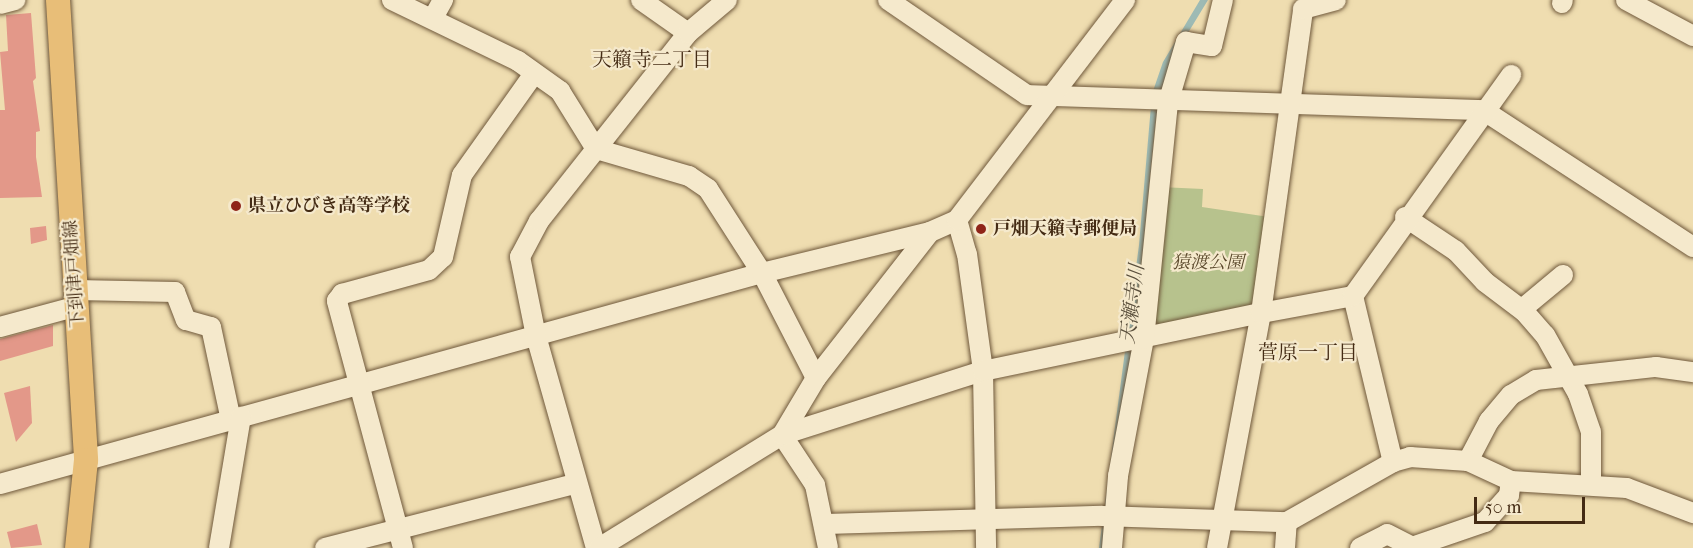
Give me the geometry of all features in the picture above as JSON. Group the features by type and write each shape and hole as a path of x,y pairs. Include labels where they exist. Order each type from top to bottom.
{"main road":[{"name":"下到津戸畑線","path":"58,0 86,460 77,548"}],"street":[{"path":"0,4 15,0"},
{"path":"392,0 519,61 533,75 560,91 596,150 689,176 708,189 762,273 816,378"},
{"path":"433,18 443,0"},
{"path":"642,0 688,33"},
{"path":"728,0 688,33 539,221 520,257 536,336 575,484 598,548 782,435 982,371 1353,296 1405,217 1482,110 1511,75"},
{"path":"888,0 1027,95 1288,107 1482,110 1693,248"},
{"path":"0,484 762,273 930,232 957,220 1125,0"},
{"path":"1112,548 1108,516 1135,340 1160,102 1186,42 1212,46 1223,0"},
{"path":"1217,548 1224,522 1261,313 1303,4 1336,0"},
{"path":"1626,0 1693,36"},
{"path":"403,548 337,302 342,294 429,270 443,257 462,175 533,75"},
{"path":"1405,217 1456,251 1485,282 1526,313"},
{"path":"957,220 967,254 982,371 986,548"},
{"path":"782,435 816,378 930,232"},
{"path":"1563,275 1522,309 1569,374 1591,432 1591,483"},
{"path":"0,327 77,298 176,292 186,320 211,327 236,419 219,548"},
{"path":"1353,296 1393,462"},
{"path":"1468,461 1489,421 1511,395 1536,380 1569,374 1656,367 1693,372"},
{"path":"782,435 815,485 826,524 828,548"},
{"path":"826,524 1108,516 1224,522 1287,522 1393,462 1410,457 1468,461 1511,481 1591,483 1627,488 1693,513"},
{"path":"1360,548 1387,534 1412,546 1485,522 1509,495 1511,481"},
{"path":"326,548 575,484"},
{"path":"1285,548 1287,522"}],"green space":[{"name":"猿渡公園","path":"1160,187 1203,189 1202,207 1269,217 1258,309 1147,335"}],"water":[{"name":"天瀬寺川","path":"1200,0 1208,0 1180,46 1156,119 1133,352 1106,548 1099,548 1139,245 1152,94 1163,62"}],"building":[{"path":"31,13 36,78 33,81 40,131 36,132 36,157 42,197 0,198 0,110 5,110 0,52 8,51 6,15"},
{"path":"46,226 47,240 31,244 30,228"},
{"path":"53,325 53,346 0,361 0,339"},
{"path":"30,386 32,423 16,442 4,393"},
{"path":"37,524 42,545 11,548 7,532"}],"place":[{"name":"県立ひびき高等学校","path":"236,206"},
{"name":"戸畑天籟寺郵便局","path":"981,229"}],"district":[{"name":"天籟寺二丁目","path":"652,59"},
{"name":"菅原一丁目","path":"1308,352"}]}
